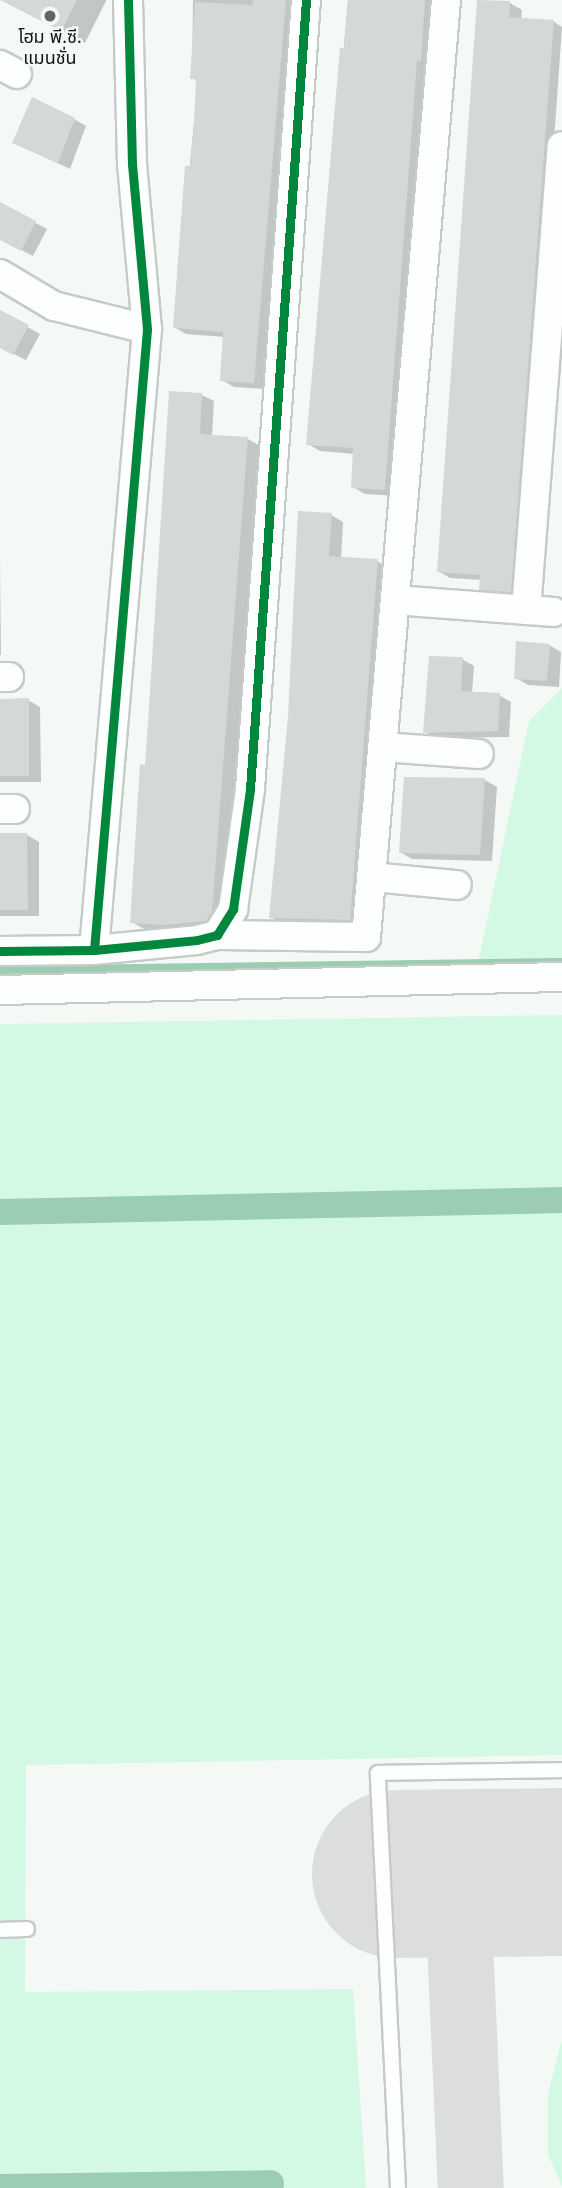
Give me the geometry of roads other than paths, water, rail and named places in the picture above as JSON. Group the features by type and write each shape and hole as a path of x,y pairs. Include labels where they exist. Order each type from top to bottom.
{"street":[{"path":"94,950 147,329 132,164 128,0"},
{"path":"217,935 233,909 250,789 306,0"},
{"path":"0,951 94,950 217,935 366,937 446,0"},
{"path":"526,610 562,146"},
{"path":"0,274 54,306 147,329"},
{"path":"395,600 554,612"},
{"path":"383,747 479,754"},
{"path":"372,877 457,884"},
{"path":"0,990 562,977"}],"lane":[{"path":"398,2188 378,1773 562,1770"},
{"path":"0,1930 27,1929"}],"waterway":[{"path":"0,970 562,962"},
{"path":"0,1212 562,1200"},
{"path":"0,2187 271,2183"},
{"path":"181,2184 183,2188"}],"place":[{"name":"โฮม พี.ซี. แมนชั่น","path":"50,16"}]}
